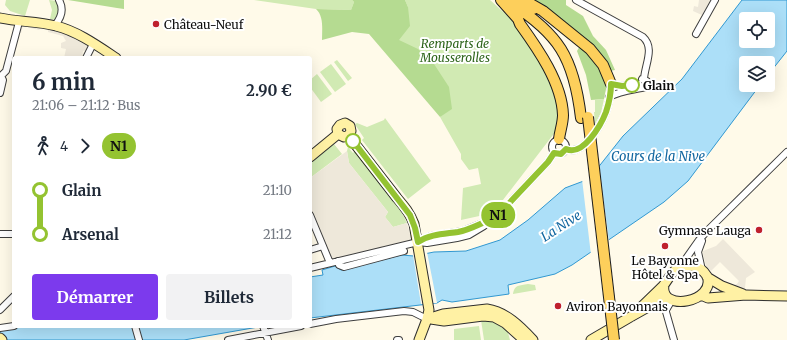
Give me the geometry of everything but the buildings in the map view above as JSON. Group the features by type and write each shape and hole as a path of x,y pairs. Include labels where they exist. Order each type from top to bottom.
{"main road":[{"path":"495,0 520,24"},
{"path":"501,0 518,19 552,74 558,90 563,116 559,139"},
{"path":"506,0 540,24 548,32 567,58 574,80 584,118 614,340"},
{"path":"520,0 557,31 570,49 582,81 584,118 607,340"},
{"path":"520,0 543,11 590,49 603,65 611,84"}],"street":[{"path":"55,25 60,18 62,8 59,0"},
{"path":"566,149 572,150 580,148 586,143 602,121 606,111 611,84 645,87 648,85 647,81 644,79 650,50 648,41 576,0"},
{"path":"696,34 715,0"},
{"path":"0,18 19,22 55,25 71,31 112,56"},
{"path":"0,93 3,80 1,76 6,71 19,22"},
{"path":"87,56 93,44"},
{"path":"609,97 620,92 639,89 640,86"},
{"path":"312,155 338,134 338,127 342,123 348,124 351,128 349,135 410,215 418,242 429,310 419,340"},
{"path":"554,153 552,144 554,141 559,139 565,142 566,149"},
{"path":"554,153 561,154 566,149"},
{"path":"632,316 664,285 705,234 787,152"},
{"path":"312,268 418,242 431,242 469,235 484,226 499,214 548,162 554,153"},
{"path":"312,221 330,263"},
{"path":"0,234 12,234"},
{"path":"592,340 632,316 669,299 687,300 705,292 707,287 705,274 698,252 705,234"},
{"path":"312,249 323,246"},
{"path":"338,261 339,265 344,267 404,251"},
{"path":"680,267 692,266 722,286 746,295"},
{"path":"664,285 664,293 669,299"},
{"path":"701,295 708,298 746,295 787,296"},
{"path":"0,310 12,298"},
{"path":"669,299 666,312 674,340"},
{"path":"427,319 443,314 487,309 495,310 507,316 534,340"},
{"path":"312,324 336,319 404,311 414,312 427,319 444,321 483,316 494,317 505,323 524,340"},
{"path":"0,328 12,326"},
{"path":"136,328 139,340"},
{"path":"228,340 264,328 268,340"}],"green space":[{"path":"6,0 30,0 25,16 10,11 5,5"},
{"path":"49,0 57,1 61,10 56,20 50,19 52,10"},
{"path":"68,0 124,0 124,9 117,8"},
{"path":"254,0 352,0 354,2 351,10 316,9"},
{"path":"352,0 405,0 408,7 410,26 399,40 418,49 434,64 449,87 452,109 440,117 369,34 352,32 322,40 321,19 319,12 316,9 351,10 354,2"},
{"name":"Remparts de Mousserolles","path":"405,0 490,0 511,19 519,29 538,59 556,97 558,112 556,131 493,213 461,220 463,188 481,184 478,168 469,170 461,159 461,154 440,117 441,116 387,41 408,7"},
{"path":"533,0 566,0 566,5 583,16 593,36 606,50 615,70 610,71"},
{"path":"581,44 597,61 607,84 604,99 591,100 586,75 577,51"},
{"path":"337,60 352,78 348,81 334,62"},
{"path":"331,64 346,84 335,92 320,72"},
{"path":"317,74 332,94 321,102 312,90 312,78"},
{"path":"604,99 601,113 595,124 595,100"},
{"path":"385,118 431,181 408,199 362,140 364,138 355,124 357,123 367,127 384,120"},
{"path":"334,144 342,154 312,176 312,160"},
{"path":"348,147 353,153 355,151 401,211 407,223 393,227 385,217 388,212 349,163 347,151"},
{"path":"528,284 535,285 536,290 513,294 516,287"},
{"path":"481,320 493,321 507,329 510,340 484,340"},
{"path":"479,326 481,340 454,340 454,329"}],"shaded area":[{"path":"699,0 718,0 700,34 697,30 704,16 693,11 694,6 698,7"},
{"path":"21,25 44,25 72,34 87,44 88,50 83,51 82,56 64,56 66,49 61,48 61,43 66,41 63,36 48,32 45,27 42,27 39,30 23,26 21,33 19,32"},
{"path":"347,151 349,163 388,212 385,217 393,227 407,223 414,249 407,247 347,263 407,251 408,256 401,255 341,270 330,263 312,220 312,177"},
{"path":"723,239 755,272 746,278 745,288 740,289 731,286 737,284 739,281 720,262 711,271 706,266 703,251 716,246"}],"water":[{"name":"Cours de la Nive","path":"742,0 787,0 787,51 775,66 775,56 739,56 739,92 755,92 688,181 664,202 572,265 555,274 508,285 509,294 452,302 442,300 437,303 312,318 312,277 323,275 322,270 335,266 341,270 401,255 414,256 434,252 466,251 500,240 528,220 565,188 589,179 623,136 682,79"},
{"path":"12,328 253,328 184,340 0,340 0,330"}],"pier":[{"path":"599,163 609,242 591,255 582,179 588,177"},
{"path":"427,252 437,303 421,304 413,255"}],"bus line":[{"name":"N1","path":"353,141 412,218 418,242 431,236 463,231 482,222 491,220 499,214 548,162 554,153 561,154 566,149 572,150 580,148 586,143 600,125 606,111 611,84 622,86 632,85"}],"place":[{"name":"Château-Neuf","path":"156,24"},
{"name":"Glain","path":"632,85"},
{"name":"Gymnase Lauga","path":"759,230"},
{"name":"Le Bayonne Hôtel & Spa","path":"665,246"},
{"name":"Aviron Bayonnais","path":"558,306"}],"water label":[{"name":"La Nive","path":"561,226"}]}
